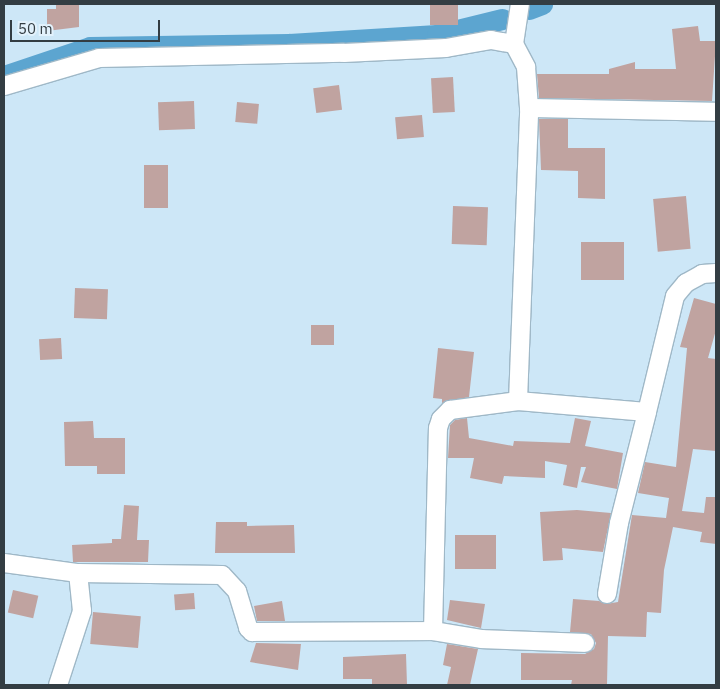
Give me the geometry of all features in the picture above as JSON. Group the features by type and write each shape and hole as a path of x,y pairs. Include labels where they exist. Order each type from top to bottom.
{"street":[{"path":"518,401 529,108 526,67 514,44 520,4"},
{"path":"4,86 99,58 344,53 446,48 491,40 514,44"},
{"path":"529,108 716,112"},
{"path":"607,594 618,530 675,296 686,283 702,274 716,273"},
{"path":"433,631 438,428 441,419 450,410 518,401 647,412"},
{"path":"4,563 78,573 222,575 237,590 248,628 252,632 433,631 482,639 585,644"},
{"path":"58,685 82,612 78,573"}],"building":[{"path":"56,4 79,4 79,27 47,31 47,9 56,9"},
{"path":"430,4 458,4 458,25 430,25"},
{"path":"698,26 700,41 716,41 712,101 539,98 537,74 609,74 609,69 635,62 635,69 676,69 672,29"},
{"path":"453,77 455,112 433,113 431,78"},
{"path":"339,85 342,110 316,113 313,88"},
{"path":"194,101 195,129 159,130 158,102"},
{"path":"237,102 259,104 257,124 235,122"},
{"path":"422,115 424,137 397,139 395,117"},
{"path":"539,119 568,119 568,148 605,148 605,199 578,198 578,171 541,170"},
{"path":"144,165 168,165 168,208 144,208"},
{"path":"686,196 691,249 658,252 653,199"},
{"path":"453,206 488,207 487,245 452,244"},
{"path":"581,242 624,242 624,280 581,280"},
{"path":"75,288 108,289 107,319 74,318"},
{"path":"694,298 716,304 716,330 708,358 716,359 716,451 693,449 682,511 704,513 706,497 716,497 716,544 700,542 702,532 673,527 664,570 661,613 647,612 646,637 608,636 607,685 571,685 572,680 521,680 521,653 585,654 594,649 596,643 591,634 570,632 573,599 599,601 606,604 618,602 632,515 666,518 669,498 638,493 645,462 676,467 687,348 680,347"},
{"path":"311,325 334,325 334,345 311,345"},
{"path":"61,338 62,359 40,360 39,339"},
{"path":"438,348 474,352 469,397 442,403 442,399 433,398"},
{"path":"467,418 469,438 513,446 514,441 570,443 575,418 591,421 585,446 623,453 617,489 581,482 586,467 581,467 577,488 563,485 567,465 545,461 545,478 504,476 502,484 470,478 474,458 448,458 450,425 455,420"},
{"path":"93,421 94,438 125,438 125,474 97,474 97,466 65,466 64,422"},
{"path":"124,505 139,506 137,540 149,540 148,562 73,562 72,545 112,543 112,539 121,539"},
{"path":"577,510 611,513 603,552 562,548 563,560 543,561 540,512"},
{"path":"216,522 247,522 247,526 294,525 295,553 215,553"},
{"path":"455,535 496,535 496,569 455,569"},
{"path":"13,590 38,596 33,618 8,612"},
{"path":"194,593 195,609 175,610 174,594"},
{"path":"450,600 485,604 481,628 447,620"},
{"path":"282,601 285,621 257,621 254,606"},
{"path":"93,612 141,616 138,648 90,644"},
{"path":"256,643 301,644 298,670 250,662"},
{"path":"447,644 478,649 470,685 447,685 451,667 443,665"},
{"path":"406,654 407,685 372,685 372,679 343,679 343,657"}],"waterway":[{"path":"529,9 542,4"},
{"path":"4,76 90,47 289,44 437,35 502,19"}]}
